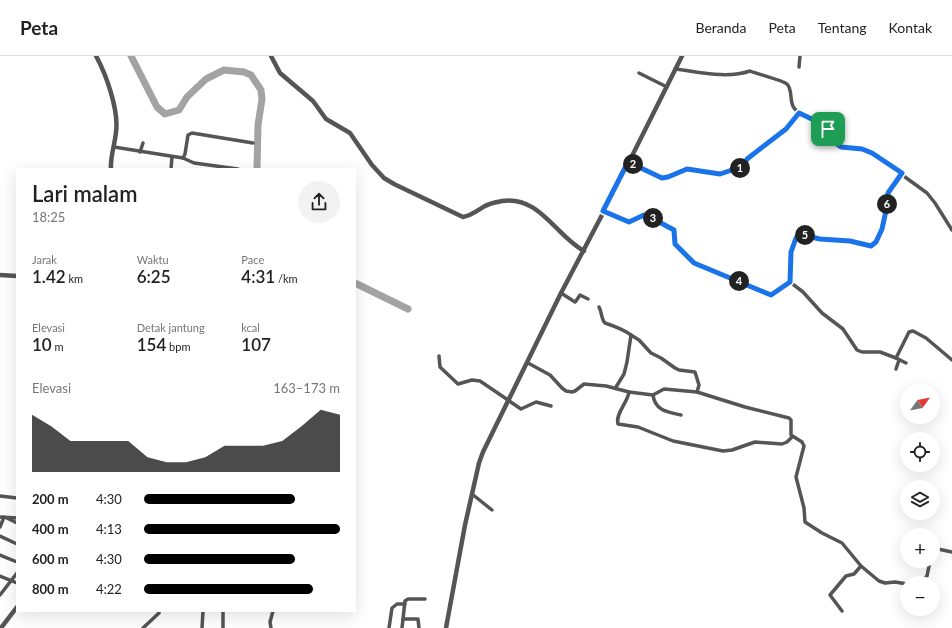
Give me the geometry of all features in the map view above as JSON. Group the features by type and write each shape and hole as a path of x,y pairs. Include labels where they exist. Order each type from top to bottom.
{"street":[{"path":"96,56 108,83 116,120 117,131 111,168"},
{"path":"271,56 280,73 310,98 326,118 350,133 372,165 388,181 462,217 487,205 500,201 511,200 525,203 538,211 570,243 584,251"},
{"path":"446,628 465,524 479,463 483,452 568,280 682,56"},
{"path":"799,67 800,56"},
{"path":"675,69 715,74 743,74 750,71 784,82 790,89 792,104 799,113 828,129 837,144 841,147 862,149 872,153 902,173 927,193 952,230"},
{"path":"639,73 667,87"},
{"path":"628,162 662,178 690,169 722,174 744,166 747,159 786,129 799,113"},
{"path":"182,158 185,154 188,135 192,133 253,143"},
{"path":"140,152 143,143"},
{"path":"114,147 182,158 194,163 231,168"},
{"path":"171,168 172,157"},
{"path":"790,282 791,252 798,236 802,235 820,239 850,241 871,246 876,242 882,229 888,193 902,173"},
{"path":"603,211 629,222 644,215 656,220 664,226 674,230 675,244 694,263 770,295 790,282"},
{"path":"0,275 16,276"},
{"path":"790,282 803,292 822,312 843,329 857,350 862,352 880,352 906,363"},
{"path":"562,293 575,302 580,295 588,299"},
{"path":"599,307 602,311 602,320 605,323 615,325 622,331 632,335 651,353 675,368 695,372 699,384 697,392"},
{"path":"896,369 898,359 909,332 913,330 926,338 952,360"},
{"path":"616,387 624,374 632,335"},
{"path":"439,356 440,367 458,384 472,380 480,381 521,409 536,402 551,406"},
{"path":"528,363 550,375 566,391 575,391 584,384 616,387 629,392 653,395 664,389 697,392 745,407 789,418 791,420 790,434 792,437 802,442 804,446 796,477 804,508 805,522 842,543 861,566 880,581 885,583 900,583"},
{"path":"629,392 628,398 617,419 618,424 638,427 673,441 723,451 732,450 755,442 782,444 792,437"},
{"path":"653,395 656,404 664,411 681,415"},
{"path":"472,494 492,510"},
{"path":"0,496 16,498"},
{"path":"2,517 16,518"},
{"path":"2,517 16,523"},
{"path":"0,527 2,517"},
{"path":"0,536 16,544"},
{"path":"940,549 952,552"},
{"path":"0,555 16,562"},
{"path":"842,610 830,595 846,576 854,574 861,566"},
{"path":"0,595 16,575"},
{"path":"0,576 16,583"},
{"path":"389,628 392,608 395,605 403,604 408,599 425,600"},
{"path":"402,628 403,604"},
{"path":"0,628 16,608"},
{"path":"202,628 203,612"},
{"path":"223,612 224,628"},
{"path":"271,628 270,622 273,612"},
{"path":"143,628 159,614"},
{"path":"403,619 418,620 419,628"}],"waterway":[{"path":"131,56 157,107 165,114 179,110 187,97 206,79 224,70 244,72 251,75 261,90 262,99 258,125 257,168"},
{"path":"356,283 408,309"}],"route":[{"path":"799,113 828,129 837,144 841,147 867,150 902,173 888,193 882,229 873,245 867,246 850,241 820,239 802,235 798,236 791,252 790,282 771,295 694,263 676,246 674,242 674,230 664,226 656,220 644,215 629,222 603,211 628,162 662,178 687,169 720,174 742,168 747,159 786,129 799,113"}]}
